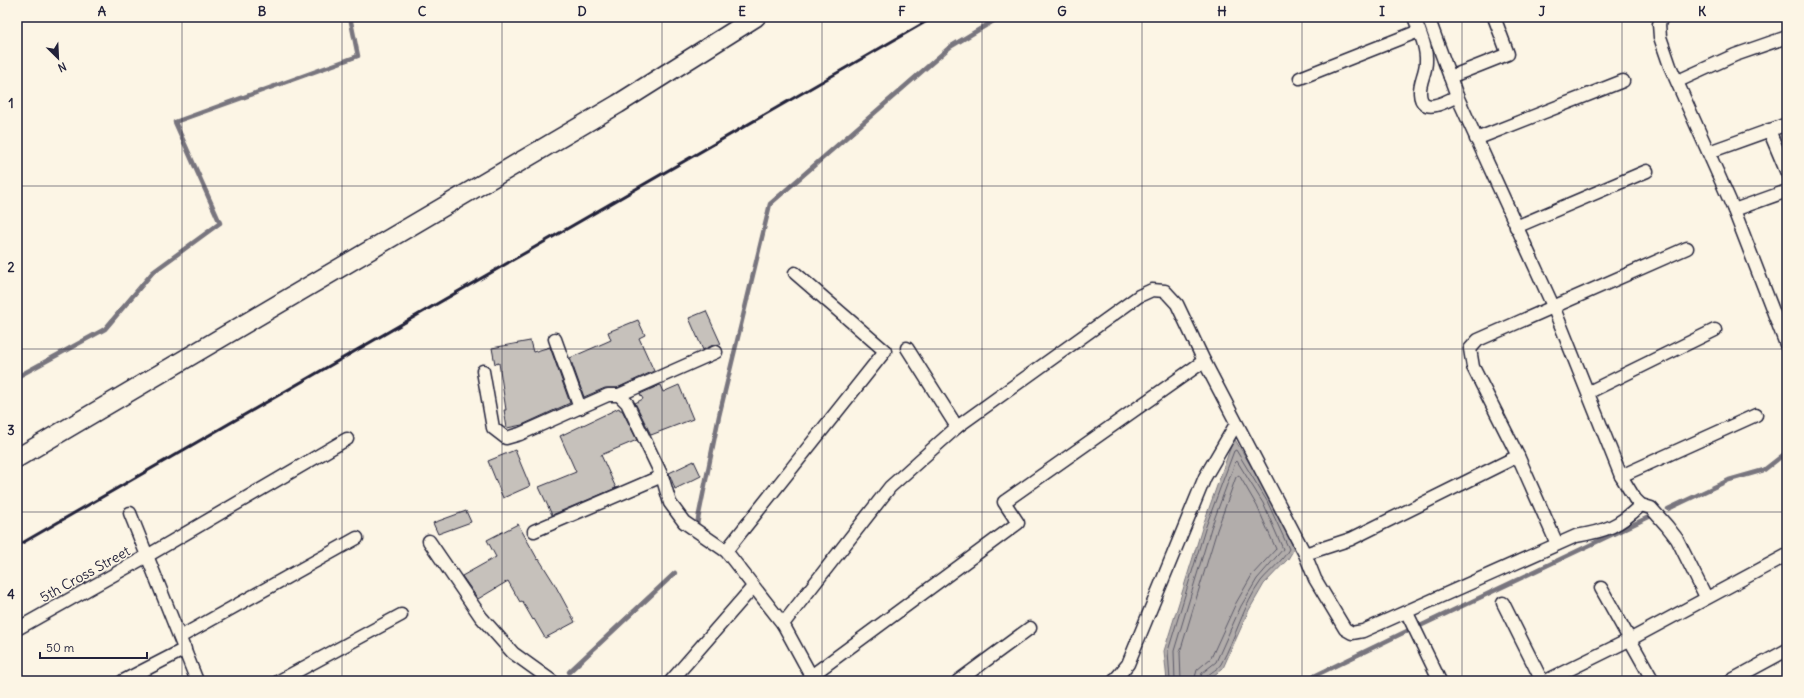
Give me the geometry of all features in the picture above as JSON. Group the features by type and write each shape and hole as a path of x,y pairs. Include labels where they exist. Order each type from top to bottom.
{"street":[{"path":"17,458 618,104 756,17"},
{"path":"1414,17 1426,51 1426,63 1420,94 1424,102 1429,106 1440,105 1457,96"},
{"path":"1428,17 1457,96 1553,306 1589,392 1621,476 1635,499 1641,505 1651,508 1677,539 1706,597"},
{"path":"1450,77 1508,54 1494,17"},
{"path":"1662,17 1659,24 1660,37 1734,210 1787,347"},
{"path":"1300,78 1419,31"},
{"path":"1678,81 1735,55 1787,37"},
{"path":"1476,139 1623,81"},
{"path":"1709,152 1787,124"},
{"path":"1769,130 1787,173"},
{"path":"1516,227 1647,171"},
{"path":"1734,210 1787,191"},
{"path":"1557,544 1518,456 1474,367 1470,349 1478,340 1687,248"},
{"path":"726,551 885,351 795,273"},
{"path":"783,624 890,487 958,427 1139,296 1152,290 1165,291 1177,304 1236,424 1305,554 1315,579 1345,629 1352,633 1363,631 1407,613 1576,536 1604,531 1628,518 1641,505"},
{"path":"1589,392 1715,330"},
{"path":"555,339 580,408"},
{"path":"907,348 958,427"},
{"path":"483,371 493,428 506,438 520,434 608,395 619,396 716,352"},
{"path":"619,396 627,403 662,476 670,503 684,522 726,551 783,624 813,678 1018,523 1004,502 1204,361"},
{"path":"1621,476 1756,415"},
{"path":"1114,681 1128,664 1205,477 1236,424"},
{"name":"5th Cross Street","path":"17,629 147,556 347,439"},
{"path":"1305,554 1351,539 1518,456"},
{"path":"534,531 662,476"},
{"path":"130,513 197,681"},
{"path":"180,637 357,538"},
{"path":"429,541 481,617 513,653 552,681"},
{"path":"1546,681 1630,639 1787,555"},
{"path":"671,681 753,587"},
{"path":"1602,588 1653,681"},
{"path":"1503,603 1542,681"},
{"path":"1407,613 1440,681"},
{"path":"279,681 401,615"},
{"path":"958,681 1030,628"},
{"path":"123,681 185,649"},
{"path":"1730,681 1787,650"}],"water":[{"path":"1234,438 1271,499 1294,549 1288,559 1264,584 1249,610 1223,668 1207,681 1167,681 1164,651 1203,525"}],"building":[{"path":"706,311 721,344 713,345 703,350 689,318"},
{"path":"638,320 645,335 639,338 654,371 617,388 605,388 584,397 570,358 611,340 608,332"},
{"path":"530,341 533,352 550,347 570,403 522,425 507,428 504,410 506,410 499,363 495,364 492,348"},
{"path":"660,385 663,392 679,385 693,419 651,435 635,403 643,399 640,394"},
{"path":"619,408 622,410 637,440 601,455 616,488 552,515 539,487 576,472 560,436"},
{"path":"515,450 530,486 503,498 488,461"},
{"path":"694,461 701,476 675,489 669,473"},
{"path":"466,511 471,522 438,534 433,523"},
{"path":"518,524 538,560 539,559 554,583 575,622 545,638 522,601 520,602 508,581 478,599 462,576 496,557 487,540"}],"waterway":[{"path":"17,377 105,329 153,272 220,223 175,122 358,56 350,17"},
{"path":"696,529 719,416 770,204 950,47 1000,17"},
{"path":"1668,509 1729,480 1764,470 1787,452"},
{"path":"1420,626 1651,516"},
{"path":"569,672 675,573"},
{"path":"1304,681 1407,631"}],"railway":[{"path":"17,546 934,17"}]}
